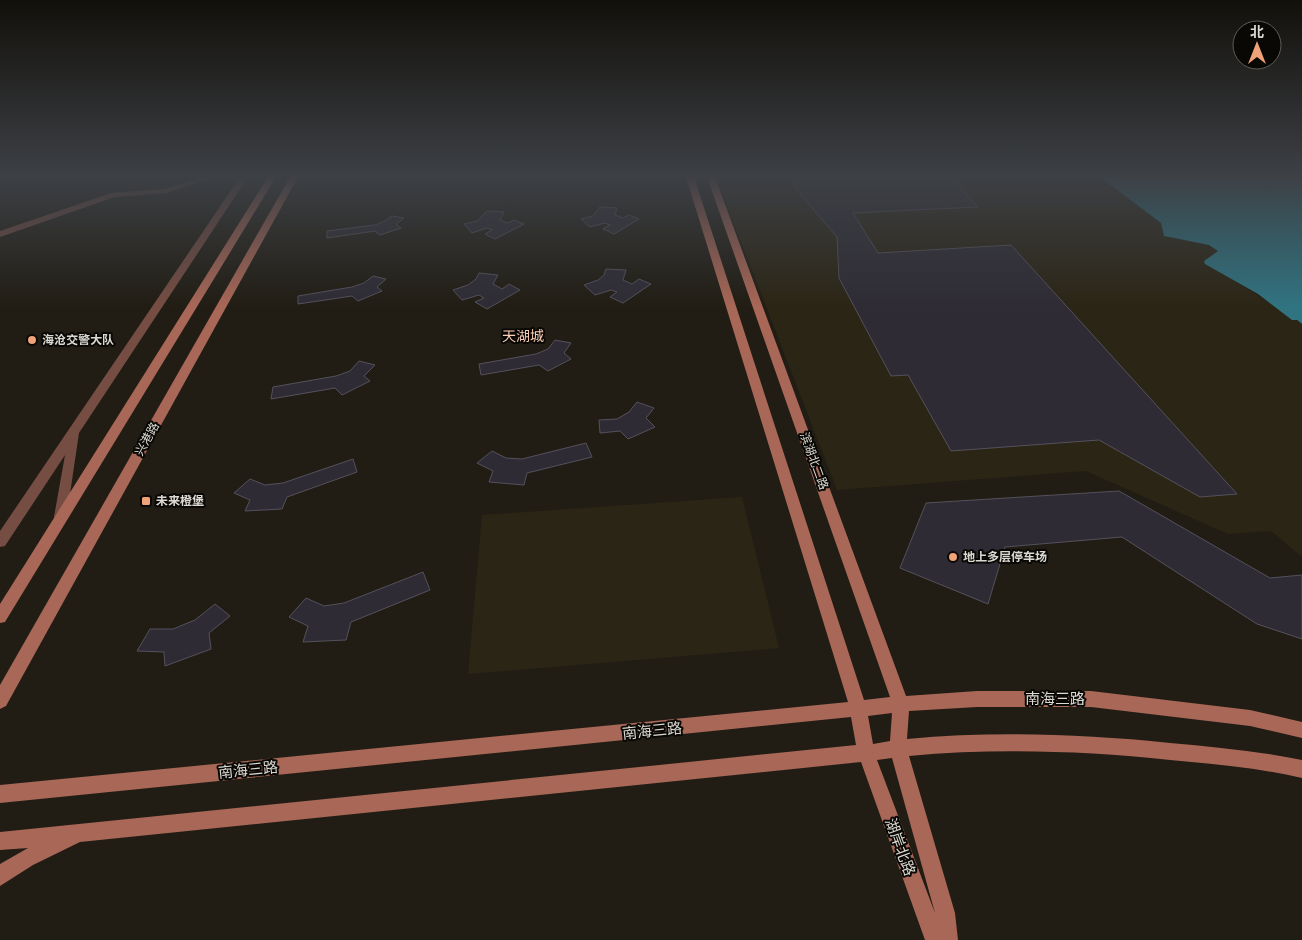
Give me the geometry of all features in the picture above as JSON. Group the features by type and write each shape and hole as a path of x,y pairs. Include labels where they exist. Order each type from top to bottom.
{"main road":[{"path":"0,617 245,221"},
{"name":"兴港路","path":"0,701 269,221"},
{"path":"704,221 858,709 866,753"},
{"name":"滨湖北二路","path":"727,221 901,704 898,748"},
{"name":"南海三路","path":"0,794 901,704 977,699 1091,699 1250,718 1302,730"},
{"path":"0,841 866,753 898,748 995,740 1107,744 1272,762 1302,769"},
{"name":"湖岸北路","path":"898,748 945,913 948,940"},
{"name":"湖岸北路","path":"866,753 935,940"},
{"path":"0,876 26,858 83,833"}],"street":[{"path":"0,234 38,221"},
{"path":"0,542 214,221"},
{"path":"61,516 74,429"}],"shaded area":[{"path":"733,221 1158,221 1161,223 1164,236 1209,245 1218,251 1205,261 1302,324 1302,557 1271,531 1228,534 1086,471 837,490"},
{"path":"742,497 779,648 468,674 482,515"}],"water":[{"path":"1158,221 1302,221 1302,324 1297,320 1292,320 1258,294 1205,264 1204,261 1218,251 1209,245 1164,236 1161,223"}],"building":[{"path":"385,221 400,221 396,224 401,228 380,235 375,231 327,238 327,231 375,225"},
{"path":"477,221 502,221 507,223 516,221 524,224 495,239 485,234 492,230 487,228 472,233 464,224"},
{"path":"583,221 636,221 614,234 603,229 610,225 605,223 590,227"},
{"path":"823,221 858,221 878,253 1011,245 1237,494 1200,497 1099,440 951,451 908,375 891,376 839,278 837,237"},
{"path":"606,269 626,270 623,280 632,284 639,279 651,284 623,303 610,297 617,292 611,290 595,295 584,285 598,280 604,275"},
{"path":"479,273 498,275 493,284 502,289 509,284 520,290 487,309 475,302 484,298 479,295 462,300 453,290 468,285 476,279"},
{"path":"373,276 386,279 377,287 382,291 358,301 352,296 298,304 298,296 352,287 364,283"},
{"path":"555,340 571,343 564,353 571,359 548,371 539,365 481,375 479,364 536,354 548,349"},
{"path":"359,361 375,365 364,376 370,381 342,395 335,388 271,399 273,387 336,376 350,371"},
{"path":"637,402 654,408 646,418 655,427 628,439 620,431 600,433 599,420 617,419 629,412"},
{"path":"586,443 592,457 527,473 524,485 489,482 493,471 477,463 492,451 506,458 522,459"},
{"path":"353,459 357,472 287,497 282,509 245,511 250,500 234,493 250,479 265,485 283,483"},
{"name":"地上多层停车场","path":"1119,491 1270,578 1302,575 1302,639 1257,624 1122,537 1005,547 988,604 900,568 926,503"},
{"path":"423,572 430,590 351,622 346,640 303,642 308,626 289,617 306,598 324,606 344,603"},
{"path":"215,604 230,616 209,633 211,649 165,666 164,652 137,651 150,629 173,629 195,620"}],"place":[{"name":"海沧交警大队","path":"32,340"},
{"name":"未来橙堡","path":"146,501"},
{"name":"地上多层停车场","path":"953,557"}],"district":[{"name":"天湖城","path":"523,336"}]}
